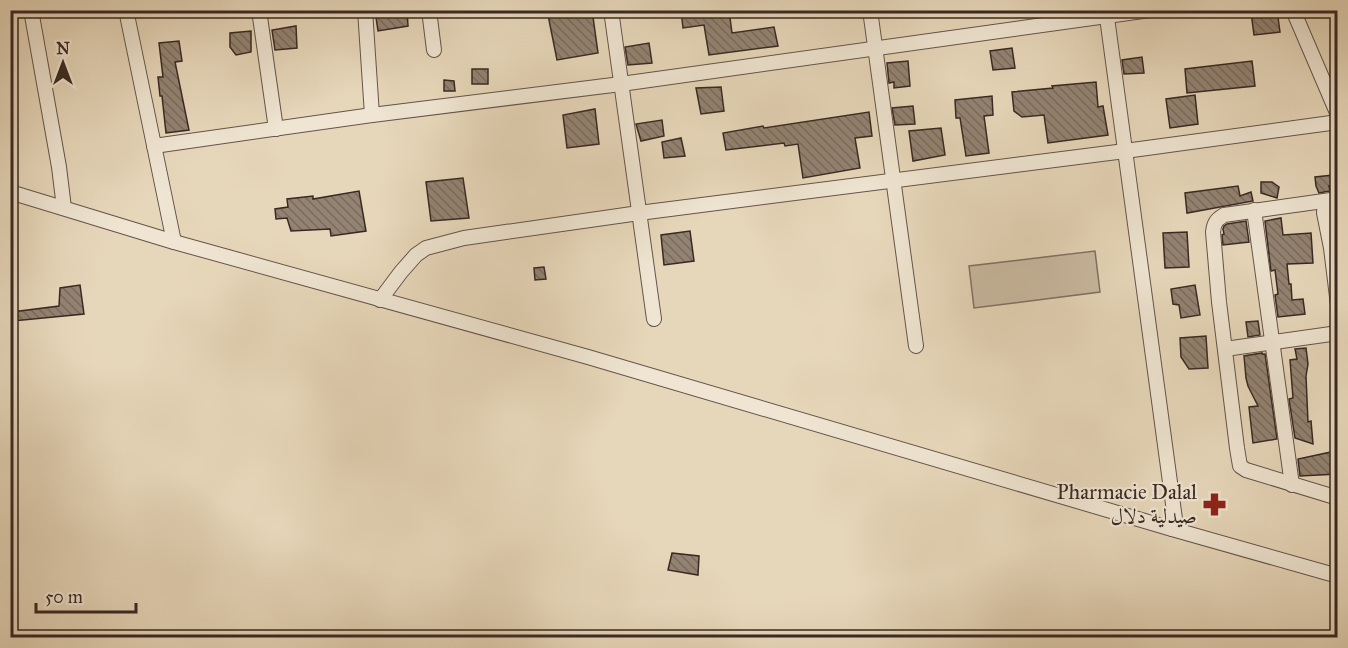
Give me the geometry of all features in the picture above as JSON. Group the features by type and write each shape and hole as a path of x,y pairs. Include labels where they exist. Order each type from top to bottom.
{"street":[{"path":"31,10 59,167 64,208"},
{"path":"126,10 174,242"},
{"path":"259,10 276,129"},
{"path":"365,10 372,115"},
{"path":"429,10 434,50"},
{"path":"611,10 654,319"},
{"path":"870,10 916,346"},
{"path":"154,146 875,49 1107,14 1150,10"},
{"path":"1293,10 1338,115"},
{"path":"1107,14 1174,519 1172,529"},
{"path":"380,300 416,255 426,248 464,238 1338,122"},
{"path":"10,192 174,242 588,357 1338,576"},
{"path":"1331,200 1224,215 1217,219 1213,232 1240,466 1246,470 1338,498"},
{"path":"1331,200 1324,213 1338,305"},
{"path":"1254,210 1292,485"},
{"path":"1225,349 1338,333"}],"shaded area":[{"path":"1095,251 1100,292 974,308 969,266"}],"building":[{"path":"407,10 408,26 378,31 376,17"},
{"path":"547,10 592,10 598,53 557,60"},
{"path":"681,10 729,10 732,33 774,27 778,46 709,55 704,25 683,28"},
{"path":"1277,10 1280,32 1254,35 1251,12"},
{"path":"296,26 297,48 275,50 272,30"},
{"path":"251,31 251,52 236,55 230,47 230,33"},
{"path":"179,41 182,61 175,62 189,130 166,133 158,77 163,77 159,43"},
{"path":"649,43 652,63 628,65 625,47"},
{"path":"1012,48 1015,68 993,70 990,51"},
{"path":"1142,57 1144,73 1124,74 1122,60"},
{"path":"908,61 910,86 894,88 894,82 889,83 887,63"},
{"path":"1252,61 1255,86 1187,93 1185,69"},
{"path":"472,69 488,69 488,84 472,84"},
{"path":"444,80 454,81 455,91 444,91"},
{"path":"1096,82 1098,107 1103,106 1108,135 1048,143 1044,115 1022,117 1014,111 1012,92"},
{"path":"721,87 724,111 701,114 696,88"},
{"path":"1195,95 1198,124 1170,128 1166,99"},
{"path":"992,96 993,115 984,116 989,153 966,156 960,118 956,118 955,100"},
{"path":"913,106 915,124 895,125 892,108"},
{"path":"595,109 599,144 567,148 563,115"},
{"path":"869,112 872,136 855,138 860,168 803,178 798,144 785,146 784,143 726,150 723,133"},
{"path":"662,120 664,136 641,141 636,124"},
{"path":"941,128 945,155 913,161 909,131"},
{"path":"681,138 685,156 664,158 662,142"},
{"path":"1333,175 1333,186 1329,186 1330,191 1319,193 1315,177"},
{"path":"463,178 469,218 431,221 426,182"},
{"path":"1261,182 1272,182 1279,187 1277,198 1261,193"},
{"path":"1238,186 1240,196 1251,192 1253,201 1187,213 1185,193"},
{"path":"359,191 366,231 331,236 330,229 291,231 287,218 276,219 275,209 288,207 287,199 313,196 313,199"},
{"path":"1281,218 1283,235 1311,233 1313,263 1287,264 1292,300 1303,299 1305,314 1278,317 1275,270 1271,271 1265,221"},
{"path":"1246,221 1249,242 1223,245 1224,226"},
{"path":"690,231 694,261 664,265 661,235"},
{"path":"1187,232 1189,267 1165,268 1163,233"},
{"path":"544,267 546,279 535,280 534,268"},
{"path":"80,285 84,314 13,321 12,312 59,306 60,288"},
{"path":"1195,285 1200,315 1181,318 1179,305 1173,304 1171,289"},
{"path":"1258,321 1260,335 1248,337 1246,322"},
{"path":"1206,336 1208,368 1189,369 1181,357 1180,338"},
{"path":"1306,348 1308,422 1311,421 1313,444 1295,438 1289,399 1293,398 1290,360 1297,359 1295,349"},
{"path":"1265,354 1277,439 1253,443 1249,407 1258,406 1248,386 1244,356"},
{"path":"1331,452 1331,454 1338,453 1338,474 1300,476 1298,459"},
{"path":"672,553 699,556 698,575 668,570"}],"place":[{"name":"Pharmacie Dalal صيدلية دلال","path":"1215,504"}]}
